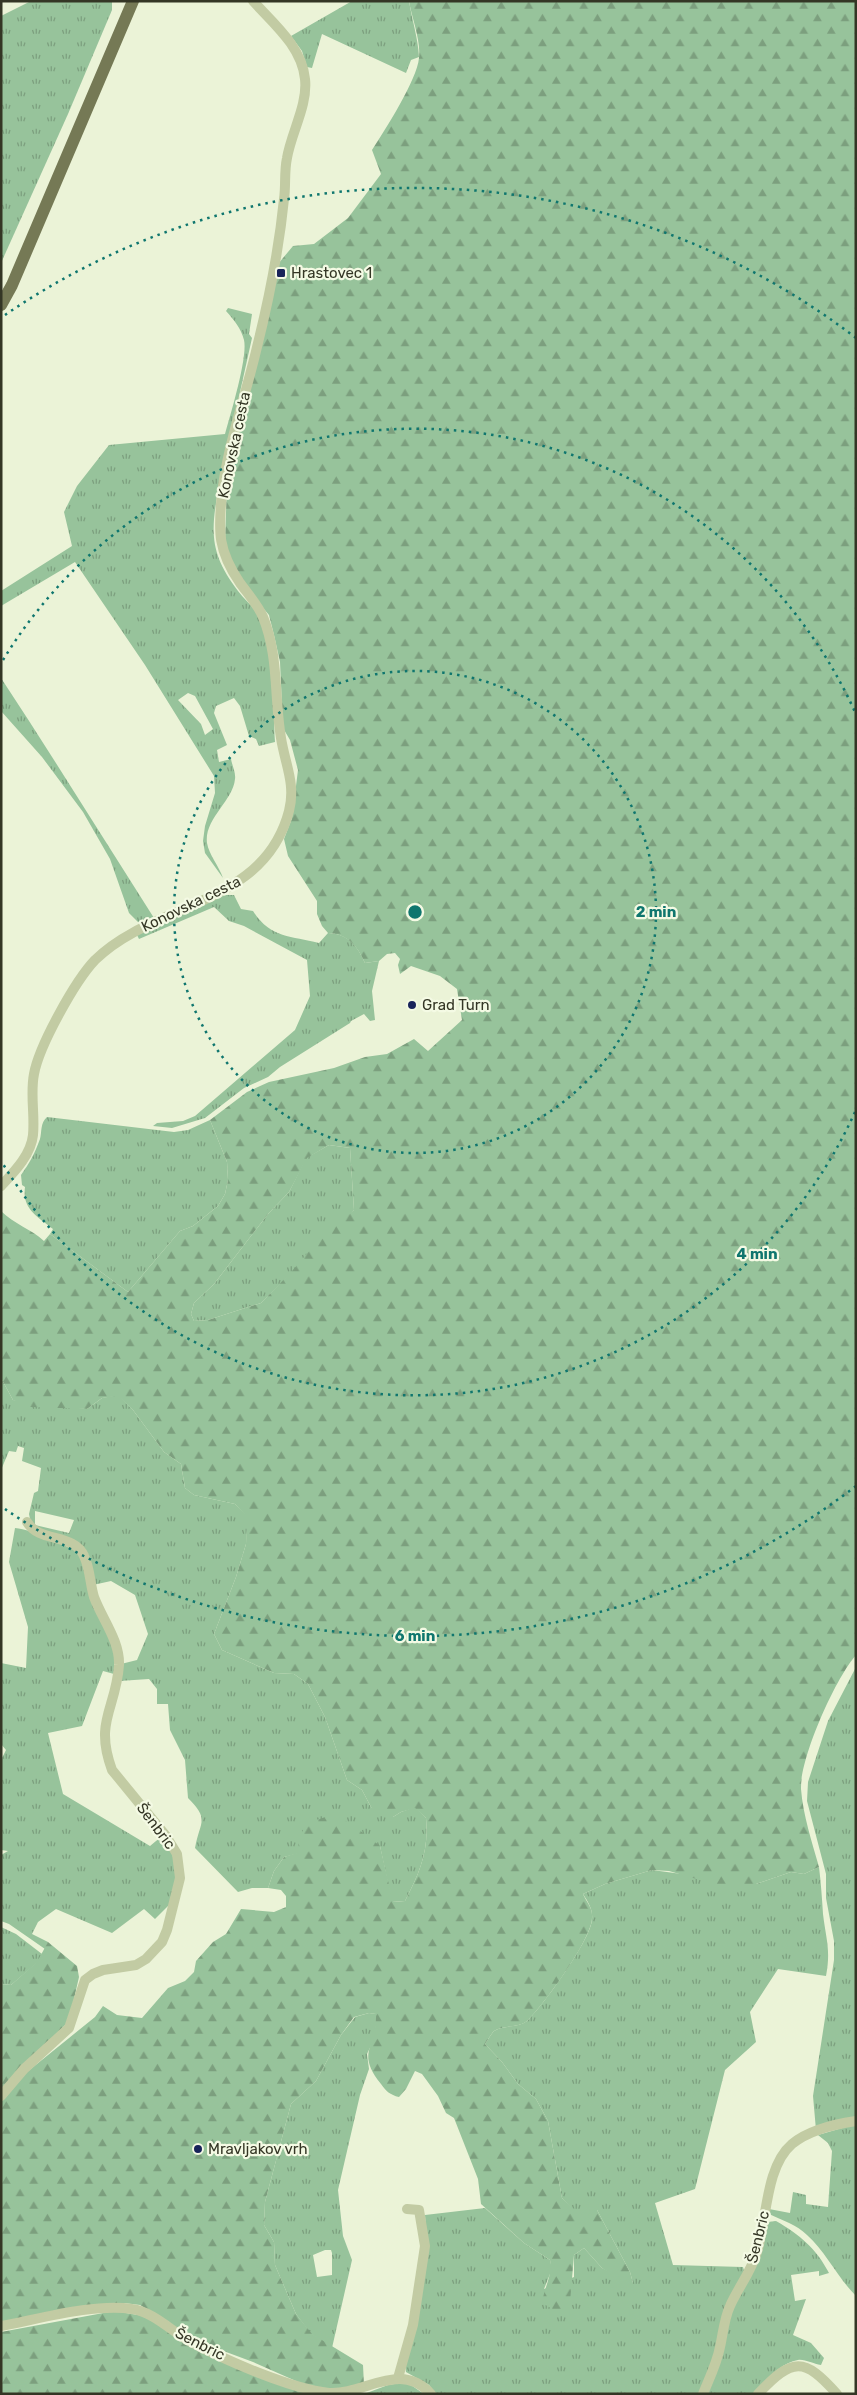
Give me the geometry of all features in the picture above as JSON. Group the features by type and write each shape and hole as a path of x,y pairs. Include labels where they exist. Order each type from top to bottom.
{"main road":[{"path":"1,305 12,285 133,1"}],"street":[{"name":"Konovska cesta","path":"1,1186 20,1166 33,1139 32,1088 35,1068 52,1029 78,983 94,961 123,939 236,884 254,871 277,840 288,814 292,792 290,768 281,739 275,665 270,636 261,612 226,562 220,541 222,491 233,436 257,348 276,260 284,198 286,163 305,93 306,80 301,59 289,41 253,1"},
{"name":"Šenbric","path":"1,2096 24,2069 70,2028 86,1980 93,1974 103,1970 136,1965 155,1952 167,1930 180,1878 177,1854 166,1836 112,1770 108,1757 104,1728 119,1664 117,1648 94,1595 84,1556 79,1548 72,1543 38,1533 31,1529 27,1522"},
{"name":"Šenbric","path":"703,2394 720,2349 724,2321 758,2250 768,2195 782,2158 792,2145 814,2132 856,2121"},
{"path":"407,2209 419,2210 426,2246 413,2325 398,2378 410,2379 432,2394"},
{"name":"Šenbric","path":"1,2326 97,2309 134,2309 145,2312 192,2342 284,2381 312,2390 346,2394 398,2378"},
{"path":"758,2394 771,2380 787,2369 798,2366 809,2367 815,2371 838,2394"}],"green space":[{"path":"31,1 112,1 112,10 1,263 1,16"},
{"path":"352,1 409,1 419,57 411,60 406,73 322,34 312,68 307,67 302,51 291,36"},
{"path":"409,1 856,1 856,1655 838,1682 820,1719 802,1775 801,1789 804,1809 819,1867 804,1874 791,1872 756,1884 724,1887 669,1871 652,1870 605,1884 583,1894 592,1911 590,1928 566,1972 527,2021 520,2025 494,2031 485,2044 502,2062 518,2084 536,2099 548,2121 562,2198 574,2209 597,2210 630,2272 633,2283 630,2287 602,2268 584,2248 574,2255 570,2302 566,2310 558,2312 542,2303 549,2276 550,2260 524,2243 481,2204 478,2179 454,2118 446,2113 438,2096 422,2074 415,2071 406,2089 399,2097 387,2091 373,2073 368,2057 374,2035 376,2014 369,2013 354,2017 341,2035 316,2081 291,2104 265,2202 264,2225 274,2242 275,2265 296,2314 312,2334 363,2365 364,2385 349,2392 314,2389 253,2362 202,2343 140,2305 124,2303 1,2323 1,2102 27,2072 95,2017 103,2006 117,2015 142,2018 168,1988 185,1981 194,1972 196,1961 213,1942 226,1934 241,1909 274,1912 286,1907 286,1896 281,1890 268,1888 274,1871 284,1857 300,1852 298,1844 305,1824 334,1814 354,1826 380,1846 393,1902 405,1901 415,1880 425,1851 427,1830 426,1818 415,1808 401,1812 393,1817 383,1817 371,1807 362,1790 347,1780 325,1717 308,1684 294,1674 274,1673 222,1650 214,1634 236,1577 246,1544 247,1517 235,1504 194,1495 185,1488 181,1464 164,1452 133,1410 118,1396 102,1398 87,1409 31,1407 13,1400 1,1378 1,1211 44,1241 50,1234 128,1292 180,1231 193,1226 218,1206 225,1194 228,1180 227,1162 210,1120 247,1092 269,1082 334,1068 365,1057 387,1054 414,1039 428,1051 462,1020 457,989 440,976 411,966 400,974 398,965 400,959 395,953 387,954 379,961 365,963 359,951 351,942 341,936 328,933 322,926 317,914 317,901 288,856 284,839 292,818 298,770 290,740 283,728 280,662 269,615 237,577 225,543 227,482 278,264 293,246 314,244 348,218 381,174 372,150 407,92 419,58 418,37","holes":["329,1145 350,1148 354,1210 325,1232 293,1270 261,1303 208,1320 194,1321 191,1314 194,1303 214,1284 268,1214 289,1192 307,1158"]},
{"path":"228,308 252,314 249,334 252,338 215,506 215,544 222,566 229,578 256,612 264,628 268,642 272,676 275,742 259,746 256,739 249,736 240,706 234,698 216,706 214,713 227,745 217,750 219,762 231,759 235,777 233,787 214,818 207,834 208,847 223,878 205,853 203,841 205,826 215,793 214,776 145,665 75,562 1,606 1,591 72,546 64,512 77,486 109,445 225,434 238,387 245,348 241,332 226,311","holes":["188,693 195,696 213,729 205,735 201,724 178,700"]},
{"path":"1,678 154,918 138,922 129,913 110,859 83,812 42,757 1,711"},
{"path":"225,895 234,895 241,909 253,911 260,920 274,931 290,937 319,943 328,933 335,934 351,942 359,951 365,963 379,961 372,991 375,1020 370,1021 364,1014 351,1021 280,1067 268,1077 244,1088 205,1118 172,1128 153,1126 157,1123 183,1121 195,1116 295,1030 310,996 307,960 244,926 229,921 214,907 139,939 137,935"},
{"path":"47,1117 174,1132 188,1130 210,1120 227,1162 228,1180 225,1194 218,1206 193,1226 180,1231 128,1292 50,1234 53,1229 28,1207 21,1175 36,1149 42,1125"},
{"path":"329,1145 350,1148 354,1210 261,1303 208,1320 194,1321 191,1314 194,1303 214,1284 268,1214 289,1192 306,1158"},
{"path":"1,1378 13,1400 87,1409 102,1398 118,1395 133,1410 164,1452 181,1464 185,1488 194,1495 235,1504 248,1517 246,1544 236,1577 214,1634 222,1650 274,1673 294,1674 308,1684 325,1717 347,1780 362,1790 371,1807 393,1817 415,1807 426,1818 425,1851 405,1901 392,1902 380,1846 300,1849 300,1853 284,1857 274,1871 268,1888 252,1888 238,1892 195,1848 202,1821 199,1811 188,1798 185,1760 170,1730 168,1704 157,1704 157,1689 149,1679 119,1681 121,1664 137,1660 148,1634 135,1595 111,1581 93,1585 87,1554 31,1524 29,1514 34,1493 38,1491 41,1468 22,1461 24,1448 18,1446 16,1452 9,1451 1,1470","holes":["35,1511 74,1520 69,1533 35,1525"]},
{"path":"15,1528 39,1534 79,1552 114,1650 114,1674 103,1671 82,1726 48,1733 63,1794 150,1846 162,1836 172,1852 177,1879 171,1903 155,1919 144,1909 112,1933 56,1909 38,1922 32,1934 48,1942 45,1949 9,1924 1,1921 1,1855 8,1851 1,1850 1,1760 6,1750 1,1744 1,1663 26,1668 28,1627 9,1562"},
{"path":"856,1667 856,2117 816,2130 813,2096 834,1960 834,1941 826,1898 826,1874 807,1801 808,1782 828,1721"},
{"path":"819,1867 828,1952 826,1976 778,1969 750,2012 756,2042 725,2070 695,2189 655,2203 673,2265 743,2267 745,2274 701,2394 436,2394 429,2385 406,2372 405,2363 427,2245 425,2215 485,2208 524,2243 550,2260 552,2269 544,2289 574,2277 574,2255 584,2248 602,2268 633,2283 630,2272 597,2210 574,2210 562,2198 548,2121 536,2099 518,2084 502,2062 485,2044 494,2031 519,2025 527,2021 566,1972 584,1941 592,1919 591,1909 583,1894 605,1884 652,1870 756,1884 791,1872 804,1874"},
{"path":"1,1927 16,1934 42,1954 38,1962 11,1985 1,1984"},
{"path":"48,1942 77,1966 79,1977 69,2021 1,2091 1,1984 11,1985 37,1962"},
{"path":"369,2013 377,2014 375,2037 367,2054 369,2069 360,2095 338,2190 343,2236 352,2260 332,2348 311,2334 296,2314 275,2265 274,2242 264,2225 265,2202 291,2104 316,2081 341,2035 355,2017","holes":["325,2250 331,2250 332,2275 317,2277 313,2255"]},
{"path":"856,2124 856,2296 814,2242 803,2231 769,2214 769,2209 790,2213 793,2192 806,2195 806,2204 828,2207 832,2151 828,2143 818,2135"},
{"path":"776,2221 807,2243 819,2256 829,2273 819,2276 819,2271 791,2275 795,2301 806,2299 793,2335 811,2343 824,2358 821,2365 798,2360 785,2365 773,2373 753,2394 706,2394 727,2320 768,2222"},
{"path":"114,2311 144,2316 309,2394 1,2394 1,2332"},
{"path":"401,2383 411,2385 424,2394 364,2394 388,2385"}],"place":[{"name":"Hrastovec 1","path":"281,273"},
{"name":"Grad Turn","path":"412,1005"},
{"name":"Mravljakov vrh","path":"198,2149"}]}
